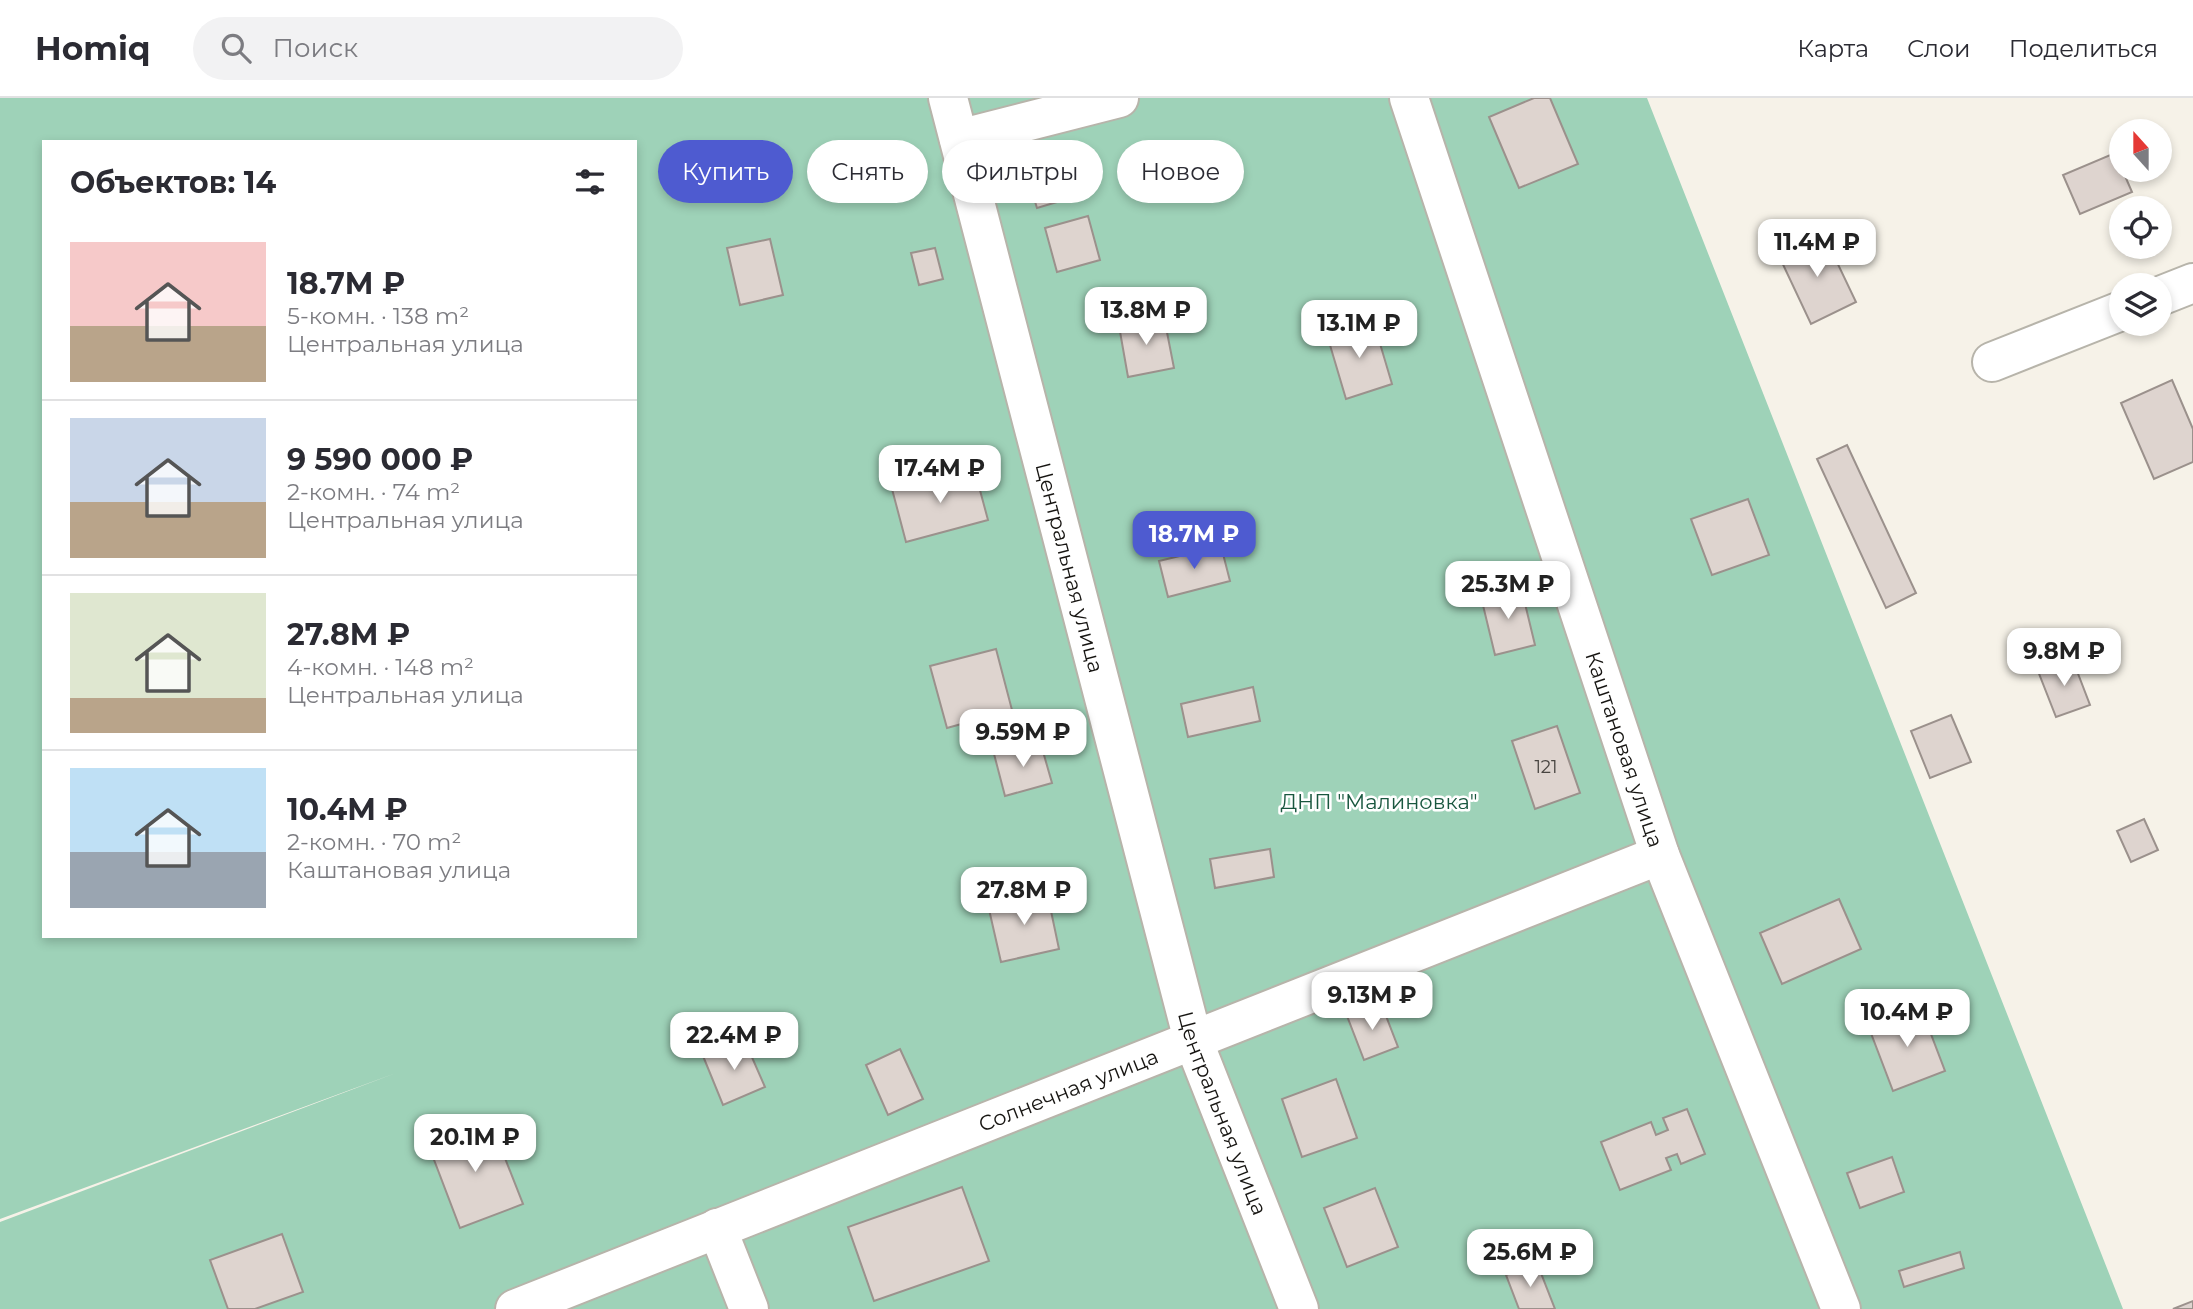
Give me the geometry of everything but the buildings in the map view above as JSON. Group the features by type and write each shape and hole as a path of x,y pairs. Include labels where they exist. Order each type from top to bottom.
{"street":[{"name":"Центральная улица","path":"948,98 1193,1040 1299,1309"},
{"path":"958,139 1119,98"},
{"name":"Каштановая улица","path":"1409,98 1660,855 1841,1309"},
{"path":"2172,291 2193,283"},
{"path":"1992,362 2109,316"},
{"name":"Солнечная улица","path":"515,1309 1660,855"},
{"path":"718,1228 750,1309"}],"green space":[{"name":"ДНП \"Малиновка\"","path":"0,98 1647,98 2123,1309 0,1309 0,1222 396,1073 0,1219"}]}
